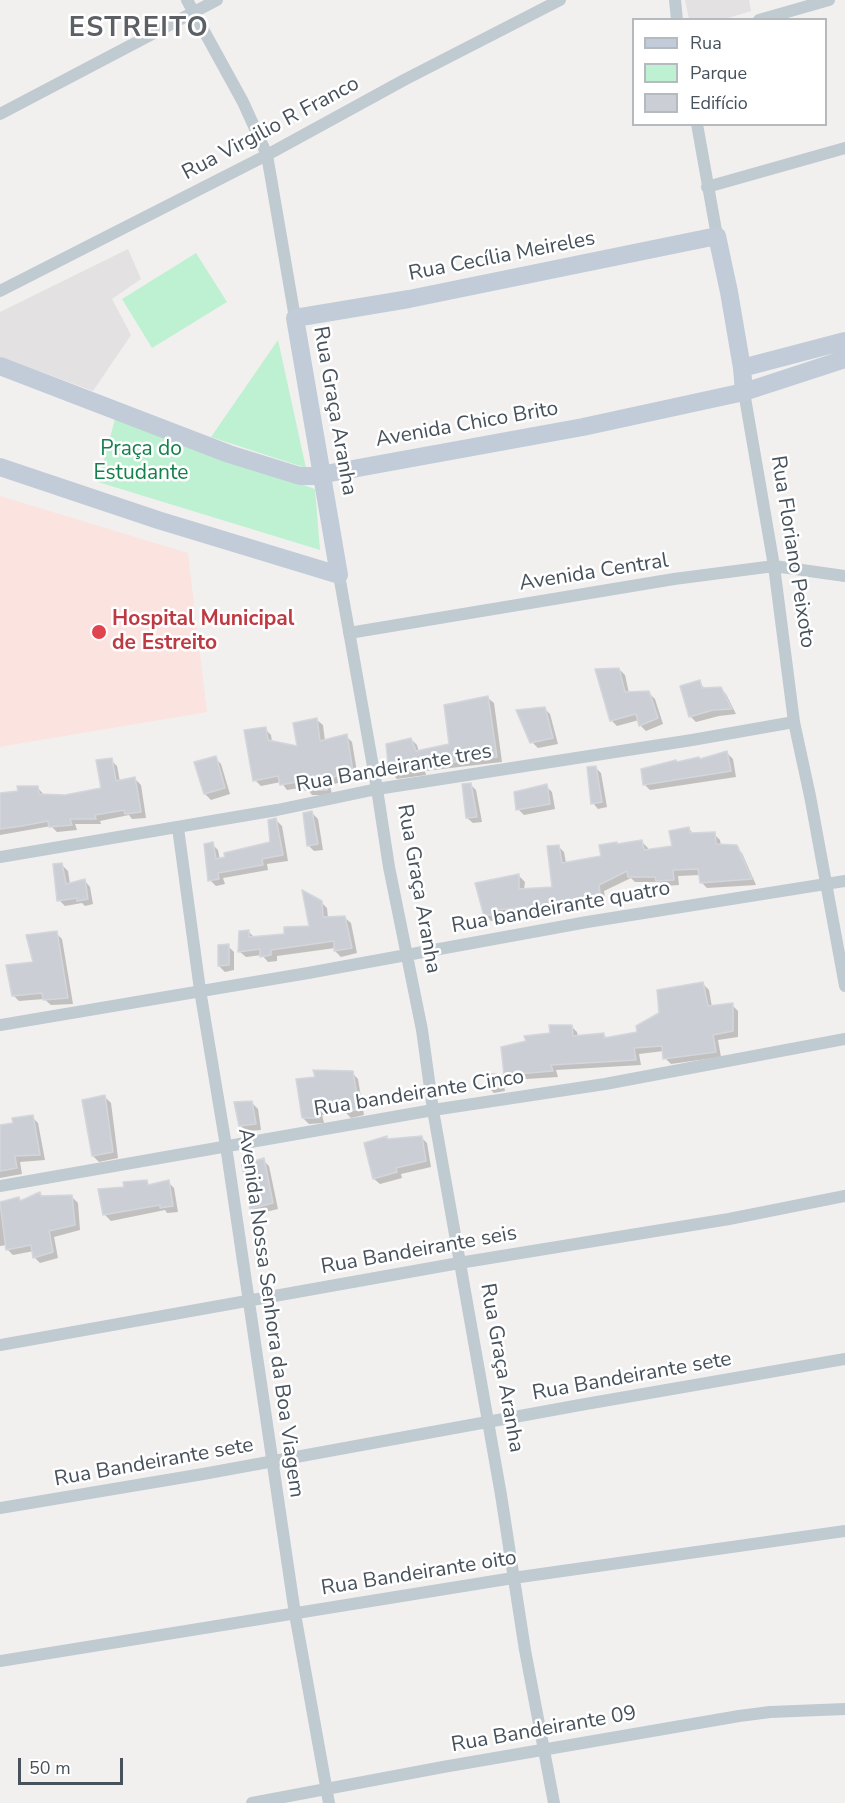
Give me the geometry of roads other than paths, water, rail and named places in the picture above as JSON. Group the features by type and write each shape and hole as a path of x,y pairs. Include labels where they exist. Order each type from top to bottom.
{"main road":[{"name":"Rua Cecília Meireles","path":"296,318 409,299 717,236"},
{"name":"Rua Floriano Peixoto","path":"717,236 729,292 744,392"},
{"name":"Rua Graça Aranha","path":"296,318 339,575"},
{"path":"742,369 845,341"},
{"name":"Avenida Chico Brito","path":"0,366 229,454 300,476 583,427 744,392 845,359"},
{"path":"0,467 158,520 339,575"}],"street":[{"path":"0,114 190,6 218,0"},
{"name":"Rua Virgilio R Franco","path":"0,291 560,0"},
{"path":"675,0 677,18"},
{"path":"766,18 829,0"},
{"name":"Rua Graça Aranha","path":"190,6 243,102 267,154 296,318"},
{"name":"Rua Floriano Peixoto","path":"697,126 717,236"},
{"path":"707,187 845,148"},
{"name":"Rua Floriano Peixoto","path":"744,392 774,566 794,722 845,986"},
{"name":"Avenida Central","path":"350,633 674,579 774,566 845,576"},
{"name":"Rua Graça Aranha","path":"339,575 389,867 422,1030 432,1110 501,1495 525,1650 554,1803"},
{"name":"Rua Bandeirante tres","path":"0,857 278,810 377,789 794,722"},
{"name":"Avenida Nossa Senhora da Boa Viagem","path":"178,828 200,990 226,1146 295,1614 329,1803"},
{"name":"Rua bandeirante quatro","path":"0,1025 308,973 587,922 845,881"},
{"name":"Rua bandeirante Cinco","path":"0,1186 432,1110 605,1084 845,1039"},
{"name":"Rua Bandeirante seis","path":"0,1345 459,1263 729,1219 845,1196"},
{"name":"Rua Bandeirante sete","path":"0,1508 273,1462 845,1359"},
{"name":"Rua Bandeirante oito","path":"0,1662 117,1641 513,1578 845,1532"},
{"name":"Rua Bandeirante 09","path":"252,1803 544,1749 770,1712 845,1709"}],"place":[{"name":"Hospital Municipal de Estreito","path":"99,632"}],"district":[{"name":"ESTREITO","path":"139,29"}],"park label":[{"name":"Praça do Estudante","path":"141,462"}]}
